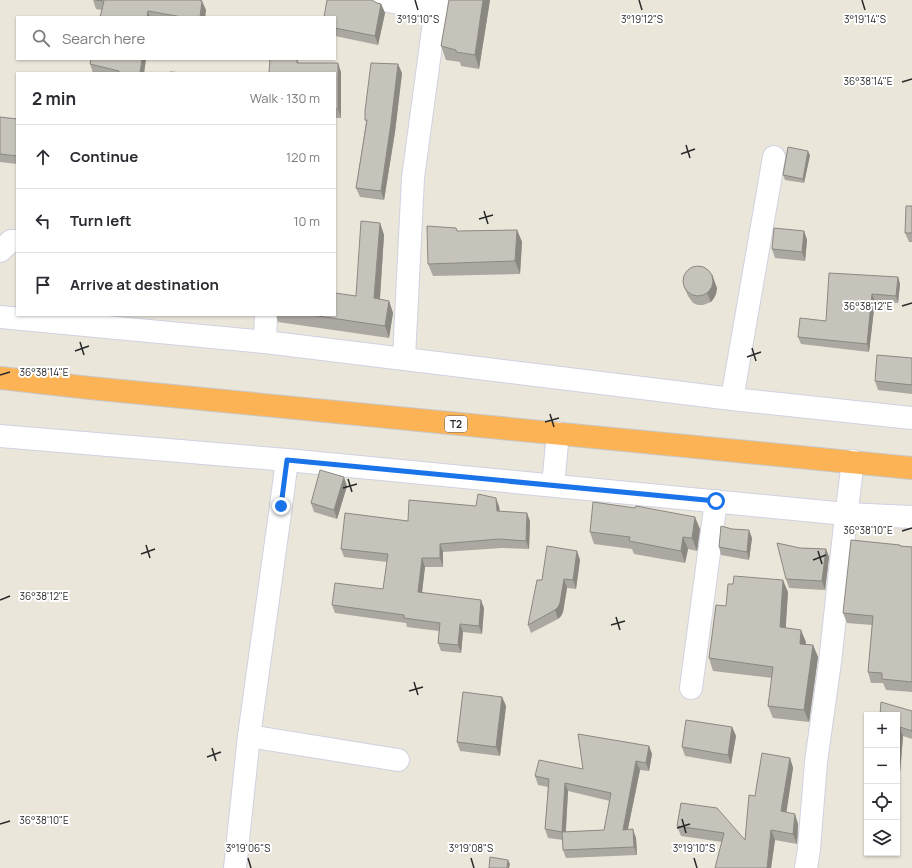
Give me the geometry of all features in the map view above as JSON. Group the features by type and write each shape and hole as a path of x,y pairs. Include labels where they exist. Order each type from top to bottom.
{"highway":[{"name":"T2","path":"0,378 98,389 912,468"}],"street":[{"path":"383,0 437,5 413,178 404,358"},
{"path":"732,399 774,157"},
{"path":"0,251 11,241 16,241"},
{"path":"265,342 266,316"},
{"path":"0,317 89,320 732,399 912,418"},
{"path":"553,486 558,433"},
{"path":"0,436 287,460 846,514 912,517"},
{"path":"235,868 249,736 287,460"},
{"path":"806,868 816,762 830,662 853,462"},
{"path":"691,688 716,501"},
{"path":"249,736 398,760"}],"building":[{"path":"95,0 202,1 200,16 176,16 148,11 147,16 100,16 104,1"},
{"path":"327,0 372,0 381,4 375,36 336,28 336,16 324,16"},
{"path":"449,0 483,0 475,55 456,52 456,50 441,46"},
{"path":"91,60 142,60 140,72 119,72 90,64"},
{"path":"270,60 297,60 297,63 338,63 338,109 336,109 336,72 269,72"},
{"path":"371,63 398,64 381,191 356,188 367,120 365,120 365,111"},
{"path":"0,117 16,119 16,156 0,154"},
{"path":"788,147 808,151 803,179 783,175"},
{"path":"906,206 912,206 912,233 905,233"},
{"path":"361,221 380,223 374,298 389,301 385,326 318,316 336,316 336,293 356,296"},
{"path":"427,226 456,228 457,231 517,230 515,261 428,264"},
{"path":"774,228 804,231 802,252 772,249"},
{"path":"698,266 709,270 713,281 709,292 698,296 687,292 683,281 687,270"},
{"path":"829,273 898,277 896,296 872,294 867,344 798,337 800,318 826,321"},
{"path":"877,355 912,358 912,385 875,381"},
{"path":"320,470 344,477 334,510 311,503"},
{"path":"478,494 496,498 497,511 527,513 526,541 499,539 440,544 440,558 422,558 418,592 481,600 479,626 460,624 458,645 438,643 440,623 404,618 404,615 332,605 335,583 383,589 388,554 341,549 345,513 408,521 409,500 476,506"},
{"path":"593,502 635,508 636,506 695,517 692,538 683,537 681,551 629,541 630,537 590,532"},
{"path":"721,526 732,529 749,530 747,552 719,547"},
{"path":"851,540 912,547 912,682 882,679 882,673 868,672 873,616 843,613"},
{"path":"777,543 800,548 826,549 822,581 786,579"},
{"path":"547,546 577,551 573,580 564,579 560,603 555,610 528,625 537,580 542,580"},
{"path":"734,576 783,580 780,627 801,630 800,644 813,645 804,710 768,706 773,667 709,658 716,605 726,606 728,584 733,584"},
{"path":"463,692 502,697 496,747 457,742"},
{"path":"881,702 912,711 912,731 900,727 900,712 880,712"},
{"path":"686,720 732,727 728,755 682,747"},
{"path":"578,734 649,746 646,763 636,761 623,830 633,829 634,847 563,850 562,832 545,829 549,779 535,776 539,760 583,769","holes":["565,783 611,793 604,830 562,832"]},
{"path":"762,753 790,758 781,811 795,814 793,834 771,830 767,868 715,868 724,833 677,826 681,803 717,808 745,840 749,795 755,796"},
{"path":"490,857 508,860 507,868 489,868"}],"route":[{"path":"281,506 287,460 716,501"}]}
